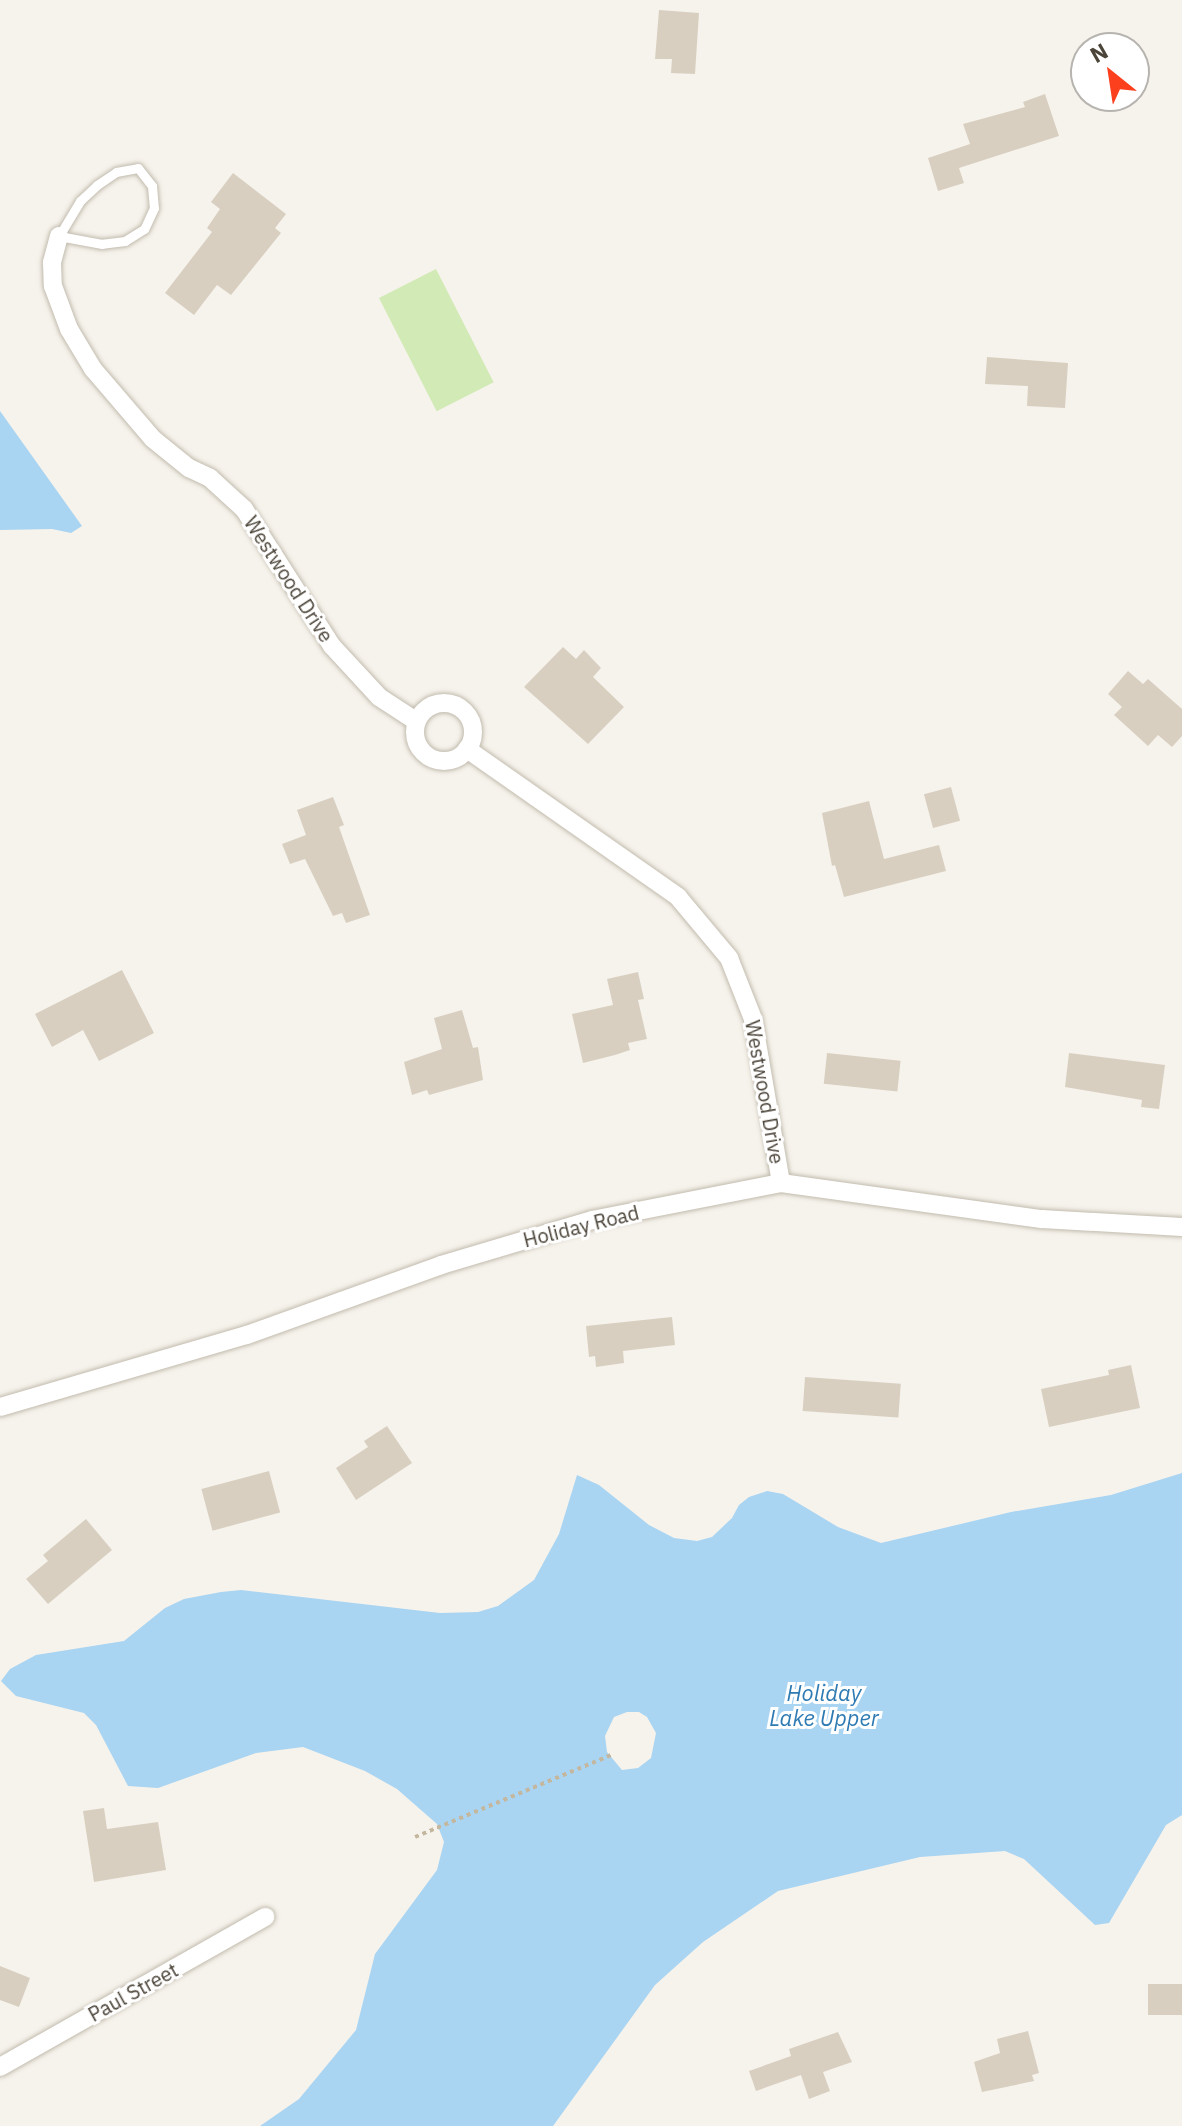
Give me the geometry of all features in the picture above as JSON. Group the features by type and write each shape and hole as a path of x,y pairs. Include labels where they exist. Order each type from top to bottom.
{"street":[{"name":"Westwood Drive","path":"59,236 52,263 53,286 69,329 93,369 153,439 189,468 210,478 244,509 332,646 379,697 416,721"},
{"path":"439,703 458,706 471,721 472,740 461,756 443,761 426,755 416,740 416,721 421,713 439,703"},
{"name":"Westwood Drive","path":"467,749 678,897 729,958 753,1019 781,1183"},
{"name":"Holiday Road","path":"0,1407 247,1335 441,1265 592,1220 781,1183 1042,1219 1182,1227"},
{"name":"Paul Street","path":"0,2067 265,1917"}],"lane":[{"path":"138,168 152,186 154,208 144,229 125,241 102,244 59,236 80,201 116,172 138,168"}],"path":[{"path":"415,1837 613,1754"}],"green space":[{"path":"436,269 494,382 437,411 379,298"}],"water":[{"path":"0,411 82,526 71,533 52,529 0,530"},
{"name":"Holiday Lake Upper","path":"1182,1473 1182,1815 1166,1825 1109,1923 1095,1925 1024,1859 1005,1851 920,1857 778,1891 703,1942 655,1985 553,2126 260,2126 299,2099 356,2030 375,1954 437,1870 444,1842 437,1824 397,1789 365,1771 303,1747 256,1753 158,1788 128,1786 96,1725 84,1713 16,1696 1,1681 10,1669 36,1655 124,1641 165,1608 184,1599 221,1592 241,1590 440,1613 478,1612 498,1606 534,1580 559,1534 577,1475 599,1485 649,1525 674,1538 697,1541 712,1537 749,1497 767,1491 783,1494 838,1527 881,1543 1011,1512 1111,1495","holes":["639,1712 647,1717 656,1733 651,1758 638,1768 622,1770 607,1752 605,1736 614,1717"]}],"building":[{"path":"659,10 699,13 695,74 671,73 672,59 655,59"},
{"path":"1045,94 1059,136 959,168 964,183 938,191 928,158 970,144 963,124 1025,107 1023,102"},
{"path":"233,173 286,214 275,228 281,233 231,295 217,285 194,315 165,293 212,232 207,228 220,209 211,202"},
{"path":"987,357 1068,363 1065,408 1027,406 1028,386 985,384"},
{"path":"563,647 576,659 584,650 601,668 593,677 624,707 588,744 524,687"},
{"path":"1128,671 1143,684 1148,679 1182,709 1182,736 1172,747 1158,735 1148,746 1114,715 1122,707 1108,694"},
{"path":"951,787 960,821 933,828 924,794"},
{"path":"333,797 344,825 339,827 370,915 346,923 342,913 333,916 305,859 290,864 282,844 306,835 297,810"},
{"path":"869,801 884,859 939,845 946,871 844,897 835,865 832,866 822,813"},
{"path":"122,970 154,1033 99,1061 83,1030 52,1047 35,1014"},
{"path":"638,972 644,999 638,1000 647,1039 628,1043 630,1050 583,1063 572,1014 613,1005 607,979"},
{"path":"462,1010 473,1048 478,1047 483,1080 429,1095 427,1090 412,1095 404,1062 442,1049 434,1018"},
{"path":"827,1053 901,1061 897,1092 824,1084"},
{"path":"1069,1053 1165,1065 1159,1109 1141,1107 1142,1100 1065,1087"},
{"path":"672,1317 675,1345 623,1351 624,1363 596,1367 595,1356 589,1357 586,1326"},
{"path":"1131,1365 1140,1408 1049,1427 1041,1389 1109,1375 1108,1370"},
{"path":"805,1377 901,1384 898,1418 803,1411"},
{"path":"387,1426 412,1463 356,1500 336,1468 368,1447 364,1441"},
{"path":"269,1471 280,1513 213,1531 201,1489"},
{"path":"86,1519 112,1550 48,1604 26,1579 48,1561 43,1555"},
{"path":"104,1808 107,1829 158,1822 166,1870 94,1882 83,1811"},
{"path":"0,1966 30,1978 19,2007 0,2000"},
{"path":"1148,1984 1182,1984 1182,2015 1148,2015"},
{"path":"1028,2031 1039,2073 1032,2075 1034,2081 982,2092 974,2062 1000,2053 997,2039"},
{"path":"838,2032 852,2062 823,2072 830,2091 809,2099 801,2075 756,2091 749,2071 791,2056 789,2049"}]}
